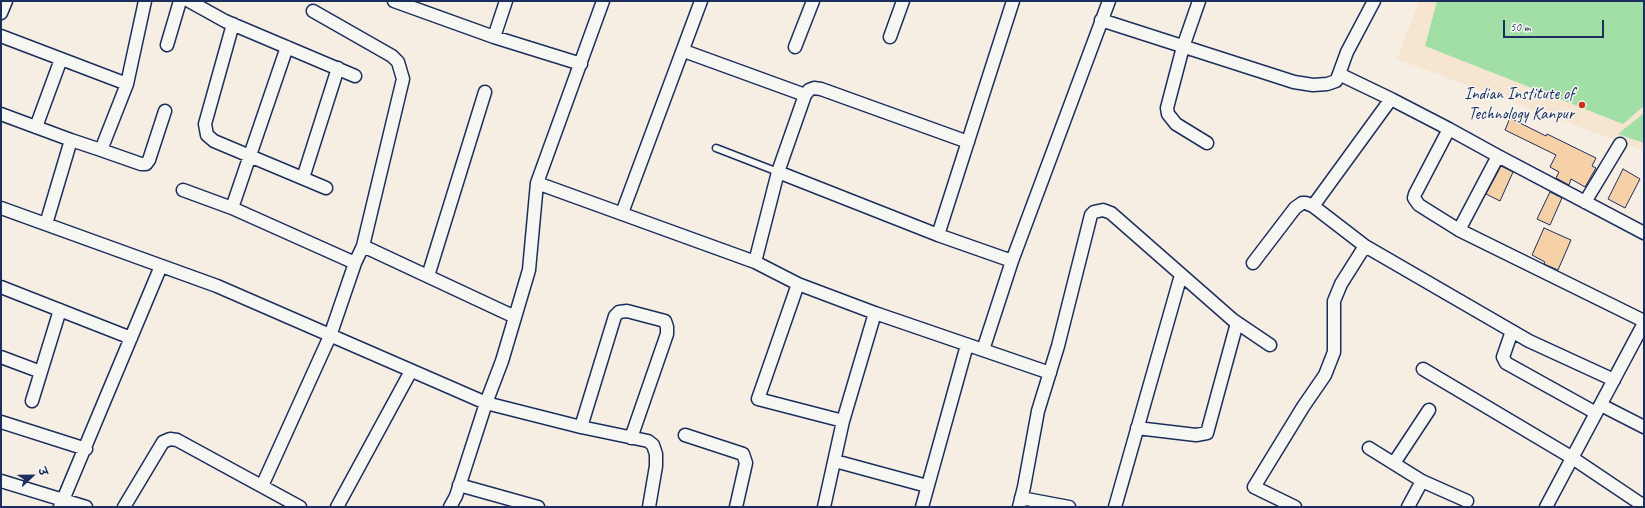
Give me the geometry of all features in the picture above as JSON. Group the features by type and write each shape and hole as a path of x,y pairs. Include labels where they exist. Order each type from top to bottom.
{"street":[{"path":"1,13 6,1"},
{"path":"101,150 127,84 145,1"},
{"path":"167,45 180,1"},
{"path":"189,1 233,24 355,76"},
{"path":"394,1 409,4 494,37 581,64"},
{"path":"494,37 506,1"},
{"path":"450,507 502,361 529,270 537,183 603,1"},
{"path":"622,212 684,51 701,1"},
{"path":"795,47 813,1"},
{"path":"890,36 904,1"},
{"path":"938,235 1013,1"},
{"path":"983,350 1012,261 1109,1"},
{"path":"1199,1 1183,47 1167,108 1168,114 1176,124 1207,143"},
{"path":"1101,20 1294,82 1313,85 1327,84 1336,81 1347,52 1374,1"},
{"path":"262,486 330,336 355,263 363,246 403,86 403,74 398,62 392,56 313,11"},
{"path":"233,24 205,128 207,135 211,139 249,156 326,188"},
{"path":"1,36 127,84"},
{"path":"232,208 287,47"},
{"path":"684,51 805,95"},
{"path":"36,127 60,59"},
{"path":"303,178 338,68"},
{"path":"1339,74 1449,128 1498,156 1644,233"},
{"path":"755,262 778,172 805,95 809,90 821,89 968,142"},
{"path":"428,276 485,92"},
{"path":"1313,206 1391,99"},
{"path":"1,114 71,140 141,164 146,164 149,160 165,111"},
{"path":"1449,128 1415,194 1414,198 1419,205 1459,230 1644,322 1571,457 1549,506"},
{"path":"46,224 71,140"},
{"path":"1585,202 1620,144"},
{"path":"1459,230 1498,156"},
{"path":"778,172 938,235 1012,261"},
{"path":"537,183 622,212 755,262 798,284 875,313 1050,373"},
{"path":"183,190 232,208 355,263"},
{"path":"1253,263 1295,208 1306,203 1313,206 1365,246 1529,341 1614,380"},
{"path":"1,208 216,286 486,403 581,427 648,441 653,445 656,454 656,466 649,507"},
{"path":"1069,507 1020,503 1038,411 1050,373 1091,215 1094,212 1103,210 1111,213 1237,323 1270,345"},
{"path":"363,246 515,317"},
{"path":"1295,507 1254,487 1303,407 1325,375 1334,352 1334,301 1342,284 1365,246"},
{"path":"62,503 86,449 161,266"},
{"path":"1115,507 1181,275"},
{"path":"798,284 758,399 843,421"},
{"path":"1,287 131,338"},
{"path":"32,400 60,310"},
{"path":"581,427 614,316 619,312 627,311 665,321 667,327 667,334 631,438"},
{"path":"824,507 843,421 875,313"},
{"path":"1137,428 1196,436 1207,433 1237,323"},
{"path":"1512,331 1503,357 1506,363 1598,409 1644,427"},
{"path":"922,507 967,345"},
{"path":"1,357 41,372"},
{"path":"1423,369 1571,457 1644,506"},
{"path":"337,507 411,370"},
{"path":"1394,463 1429,410"},
{"path":"1,422 86,449"},
{"path":"685,435 743,454 746,463 736,507"},
{"path":"124,507 163,442 170,439 176,440 300,507"},
{"path":"1370,448 1422,481 1467,501"},
{"path":"835,461 927,486"},
{"path":"1,481 62,503 86,507"},
{"path":"1408,507 1422,481"},
{"path":"459,485 538,507"}],"lane":[{"path":"716,148 778,172"}],"shaded area":[{"name":"Indian Institute of Technology Kanpur","path":"1419,1 1644,1 1644,151 1397,59"}],"green space":[{"name":"Indian Institute of Technology Kanpur","path":"1437,1 1644,1 1644,106 1623,124 1425,46"},
{"path":"1644,113 1644,143 1618,134"}],"building":[{"path":"1510,118 1596,158 1592,166 1596,168 1585,187 1571,179 1569,185 1556,178 1559,172 1550,167 1556,155 1505,130"},
{"path":"1501,166 1513,172 1500,201 1486,194"},
{"path":"1623,169 1640,179 1625,208 1608,199"},
{"path":"1550,192 1562,198 1550,225 1537,219"},
{"path":"1544,228 1571,240 1558,270 1544,264 1545,262 1532,255"}],"place":[{"name":"Indian Institute of Technology Kanpur","path":"1582,105"}]}
